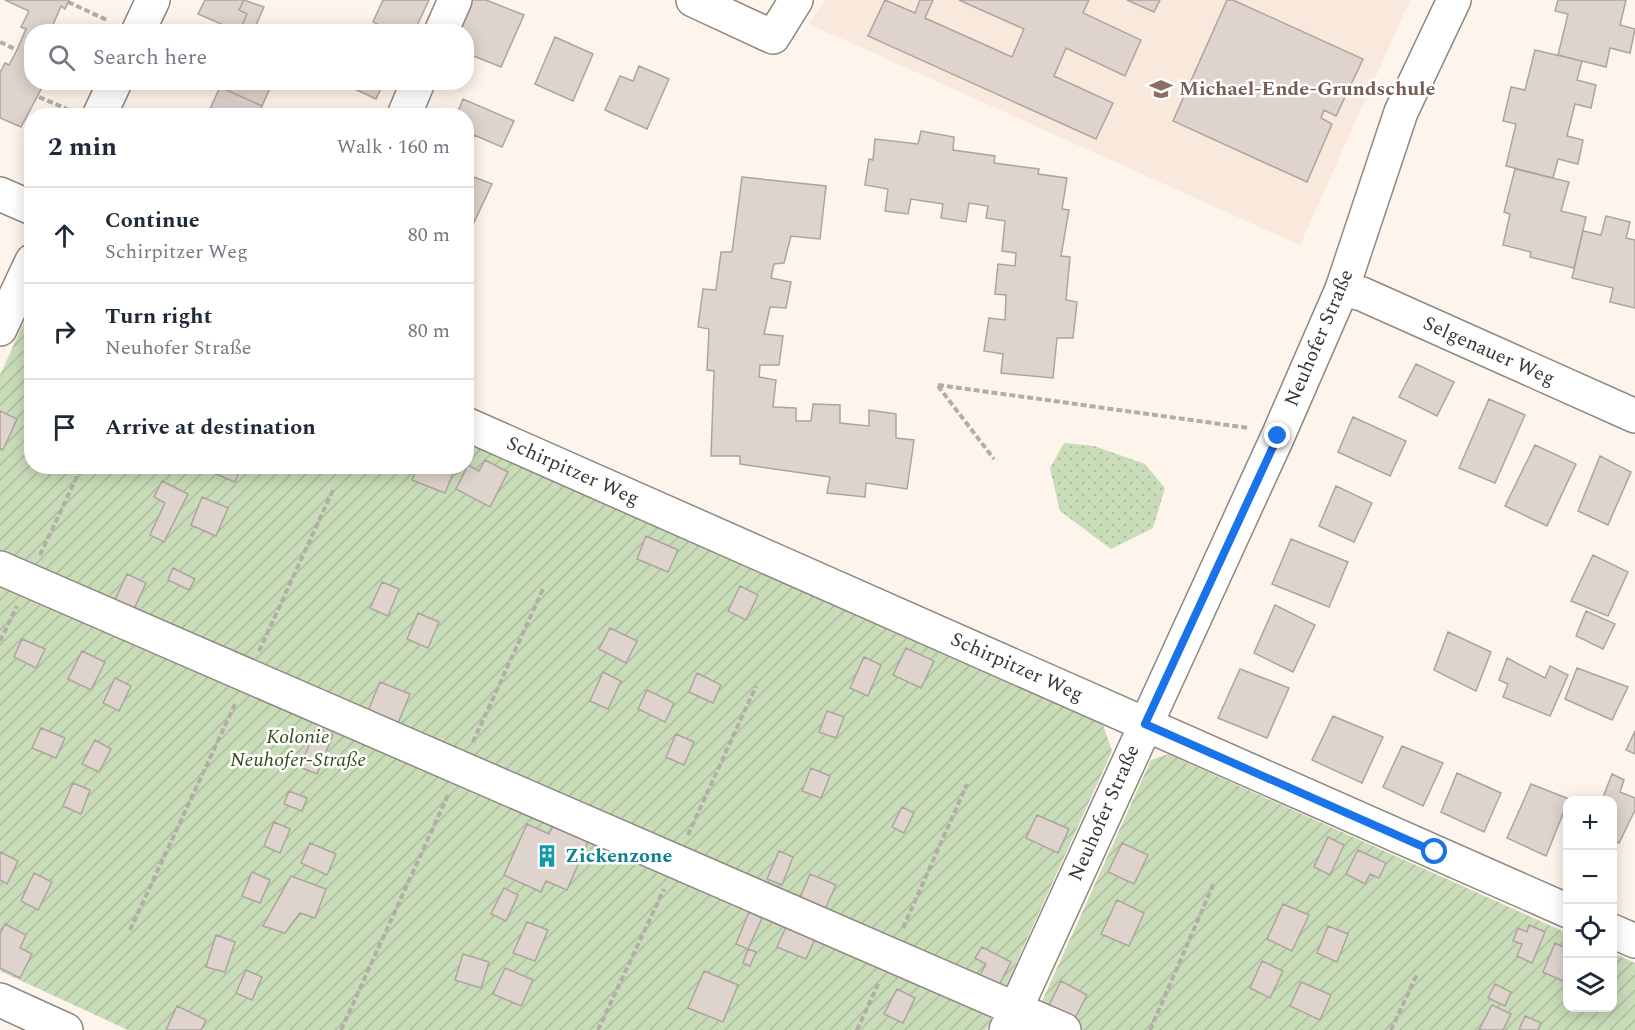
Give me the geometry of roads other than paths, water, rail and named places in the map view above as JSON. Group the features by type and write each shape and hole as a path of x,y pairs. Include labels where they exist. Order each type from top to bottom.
{"street":[{"path":"142,24 153,0"},
{"path":"444,24 455,0"},
{"path":"693,0 773,37 796,0"},
{"name":"Neuhofer Straße","path":"1010,1019 1278,436 1342,289 1401,112 1454,0"},
{"path":"103,108 111,90"},
{"path":"407,108 415,90"},
{"path":"0,194 24,204"},
{"path":"0,329 24,278"},
{"name":"Selgenauer Weg","path":"1342,289 1362,294 1635,416"},
{"name":"Schirpitzer Weg","path":"474,428 1563,909"},
{"path":"0,568 891,955 1010,1019 1064,1030"},
{"path":"1617,933 1635,941"},
{"path":"0,1000 29,1022 66,1030"}],"place":[{"name":"Michael-Ende-Grundschule","path":"1161,89"},
{"name":"Zickenzone","path":"547,856"}],"park label":[{"name":"Kolonie Neuhofer-Straße","path":"298,748"}]}
